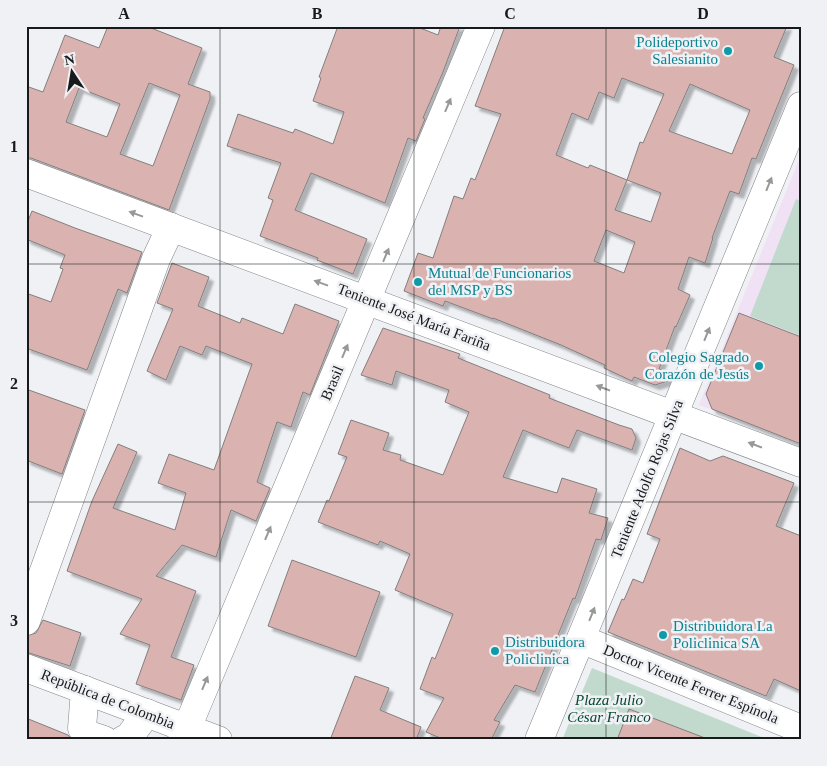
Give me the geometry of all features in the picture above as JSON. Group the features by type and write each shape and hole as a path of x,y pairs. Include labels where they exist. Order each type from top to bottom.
{"street":[{"name":"Brasil","path":"184,734 481,26"},
{"name":"Teniente Adolfo Rojas Silva","path":"539,740 801,106"},
{"name":"Teniente José María Fariña","path":"26,173 801,462"},
{"path":"26,621 156,259 171,227"},
{"name":"Doctor Vicente Ferrer Espínola","path":"581,639 801,729"},
{"name":"República de Colombia","path":"26,668 147,713 184,734 218,740"},
{"path":"85,690 82,728 89,735 104,740"},
{"path":"124,740 129,737 147,713"}],"shaded area":[{"path":"801,155 801,443 699,405"}],"green space":[{"path":"796,199 801,201 801,336 750,316"},
{"name":"Plaza Julio César Franco","path":"592,668 769,740 562,740"}],"building":[{"path":"108,26 146,26 202,48 188,84 210,92 210,99 169,210 31,158 26,158 26,86 43,92 65,35 99,48","holes":["149,83 180,95 153,166 120,154","79,88 120,104 107,137 66,122"]},
{"path":"338,26 415,26 438,35 441,26 460,26 423,118 425,119 416,141 408,138 385,203 311,173 295,210 367,239 353,274 317,260 318,258 260,236 273,200 268,198 281,163 227,146 238,114 293,133 295,129 333,144 344,112 313,101 321,78 319,77"},
{"path":"505,26 787,26 774,57 794,65 756,159 752,158 739,194 730,191 712,238 705,263 689,257 678,289 690,295 675,326 659,369 673,374 671,380 655,385 634,377 632,381 604,368 605,365 561,345 493,318 445,301 443,306 404,291 418,253 433,258 454,196 463,199 471,178 475,180 501,114 475,106","holes":["622,78 664,94 643,143 640,142 627,180 590,165 588,168 556,155 572,113 588,120 599,92 614,98","690,84 750,110 732,154 669,131","627,180 661,193 651,222 615,210","606,230 635,242 624,273 594,261"]},
{"path":"32,211 142,252 127,293 118,289 87,370 26,348 26,293 51,302 63,269 60,268 65,255 26,239 26,226"},
{"path":"172,263 209,277 198,306 240,323 242,318 283,334 295,304 339,321 310,395 303,392 291,427 277,422 257,482 270,488 256,521 231,510 216,557 182,545 156,576 196,591 171,657 194,665 181,700 136,684 150,645 120,634 142,599 67,571 92,501 118,444 137,452 113,508 175,530 186,493 158,483 169,454 214,470 252,364 206,346 202,355 180,346 166,380 147,371 173,309 157,303"},
{"name":"Colegio Sagrado Corazón de Jesús","path":"739,313 801,337 801,444 712,409 706,394"},
{"path":"383,328 460,354 458,358 550,395 549,398 632,429 636,438 632,450 577,430 569,448 523,430 503,477 557,493 562,478 597,489 589,513 608,518 601,540 596,539 575,599 573,598 535,692 515,685 494,720 500,722 491,740 445,740 426,732 444,698 420,689 432,657 435,659 453,614 395,590 410,554 380,541 378,545 318,522 347,457 338,454 351,420 389,433 383,450 401,455 400,460 443,475 469,412 445,402 449,390 396,371 392,385 361,375"},
{"path":"26,389 85,410 62,474 26,460"},
{"path":"680,448 710,461 723,456 794,483 776,526 801,536 801,691 774,679 766,696 608,632 633,579 643,583 660,539 647,534"},
{"path":"292,560 380,592 356,657 268,626"},
{"path":"43,620 81,633 70,666 26,652 26,636 36,633"},
{"path":"355,676 389,688 380,710 421,727 416,740 330,740"},
{"path":"629,709 705,738 704,740 617,740"},
{"path":"26,718 68,735 72,740 26,740"}],"place":[{"name":"Polideportivo Salesianito","path":"728,51"},
{"name":"Mutual de Funcionarios del MSP y BS","path":"418,282"},
{"name":"Colegio Sagrado Corazón de Jesús","path":"759,366"},
{"name":"Distribuidora La Policlinica SA","path":"663,635"},
{"name":"Distribuidora Policlinica","path":"495,651"}]}
